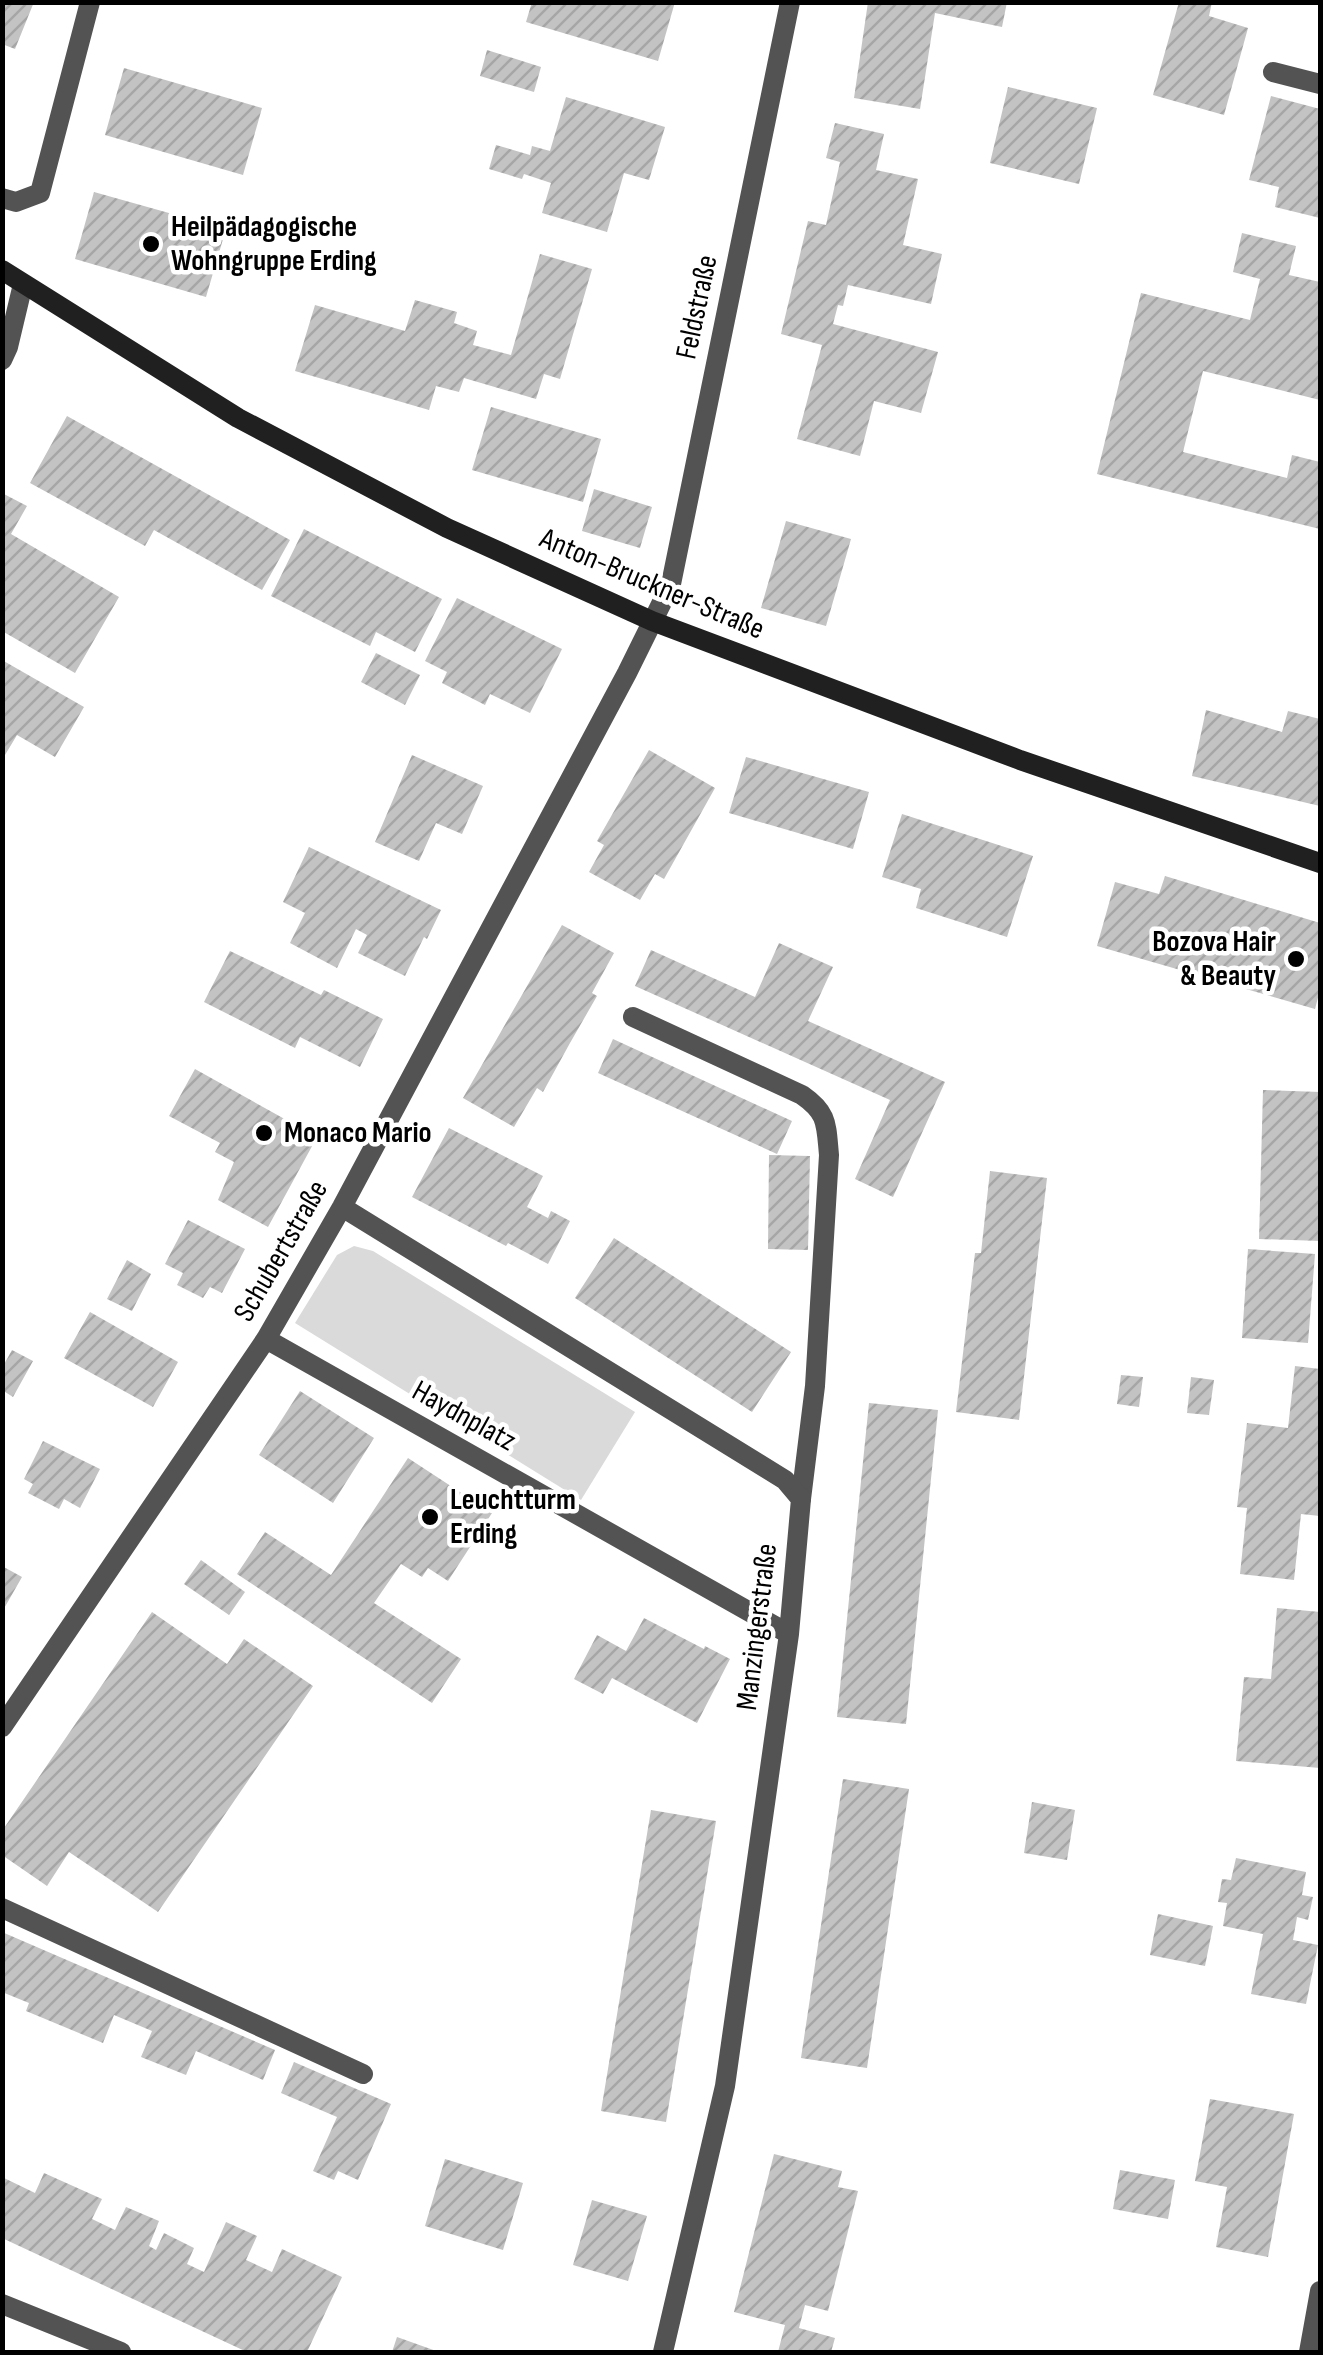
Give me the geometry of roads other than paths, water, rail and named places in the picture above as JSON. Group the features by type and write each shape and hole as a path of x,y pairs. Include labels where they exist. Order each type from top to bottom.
{"main road":[{"name":"Anton-Bruckner-Straße","path":"2,270 238,418 448,528 652,621 1020,760 1320,864"}],"street":[{"path":"2,198 16,202 40,193 90,2"},
{"name":"Feldstraße","path":"652,621 671,584 790,2"},
{"path":"1273,72 1320,84"},
{"path":"2,360 22,284"},
{"name":"Schubertstraße","path":"2,1727 266,1339 342,1207 652,621"},
{"name":"Manzingerstraße","path":"633,1017 802,1094 820,1107 829,1155 815,1386 789,1634 725,2086 663,2352"},
{"path":"342,1207 785,1480 801,1499"},
{"name":"Haydnplatz","path":"266,1339 789,1634"},
{"path":"2,1908 363,2074"},
{"path":"1309,2352 1320,2292"},
{"path":"5,2312 122,2352"}],"place":[{"name":"Heilpädagogische Wohngruppe Erding","path":"151,244"},
{"name":"Bozova Hair & Beauty","path":"1296,959"},
{"name":"Monaco Mario","path":"264,1133"},
{"name":"Leuchtturm Erding","path":"430,1517"}]}
